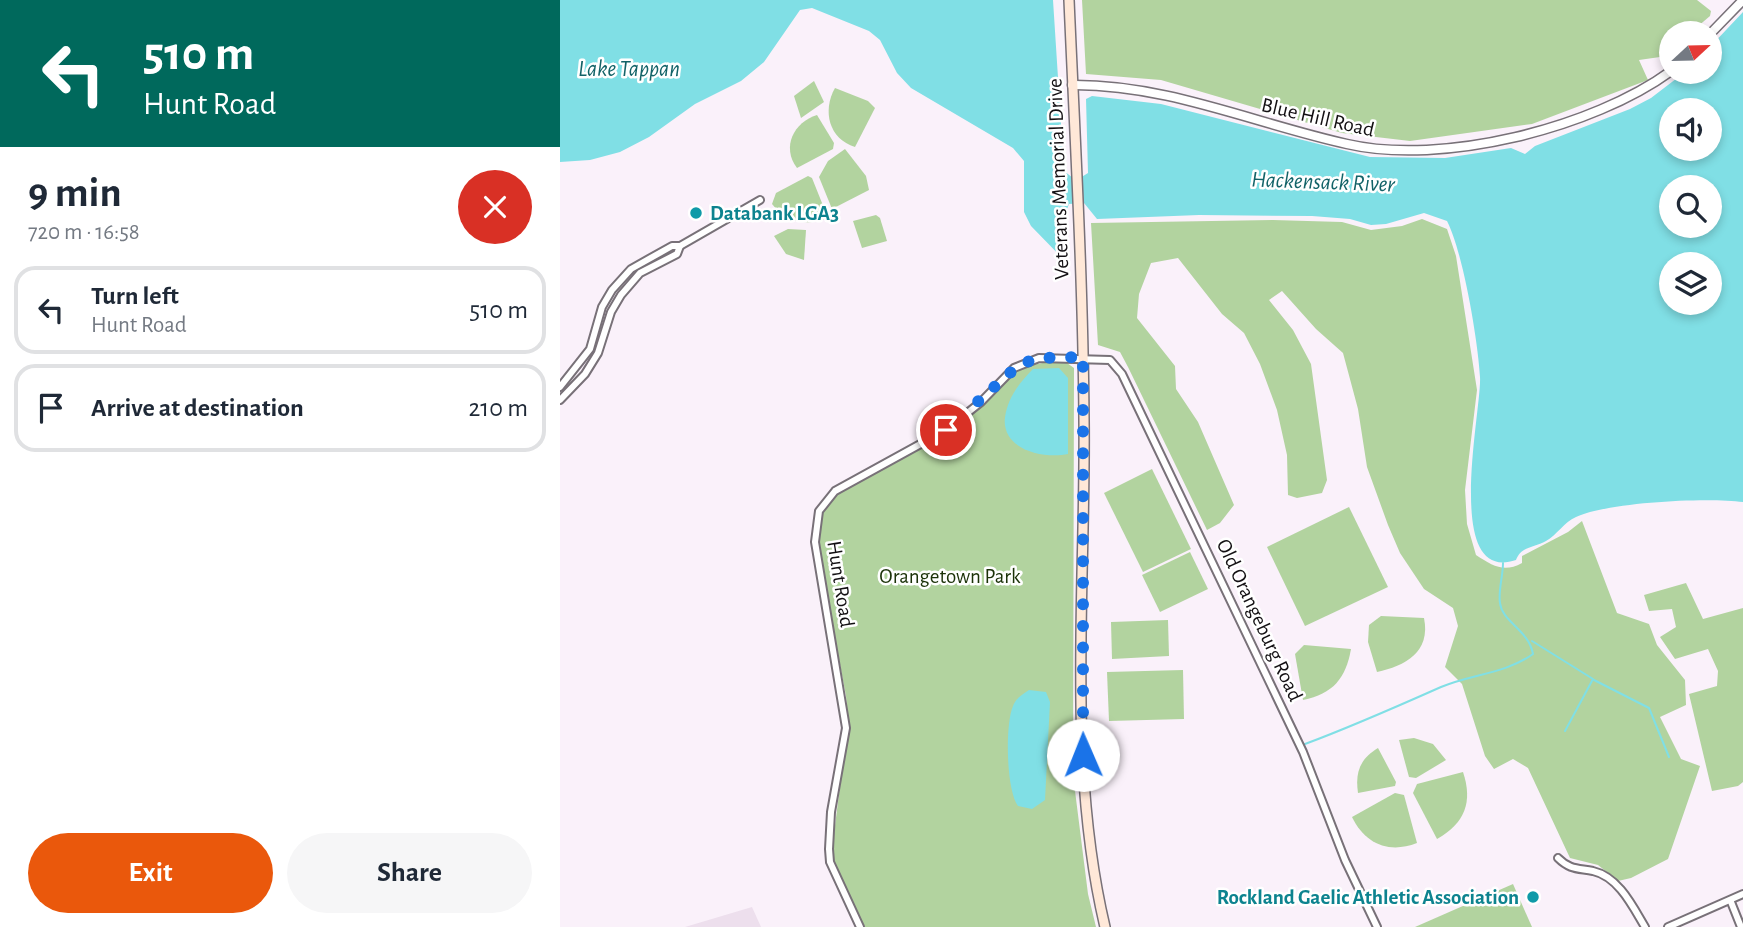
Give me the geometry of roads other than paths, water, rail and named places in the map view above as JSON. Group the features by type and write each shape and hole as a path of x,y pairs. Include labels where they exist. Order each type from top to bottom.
{"main road":[{"name":"Veterans Memorial Drive","path":"1069,0 1083,357 1083,755 1089,839 1105,927"}],"street":[{"path":"1722,22 1743,0"},
{"name":"Blue Hill Road","path":"1072,85 1149,92 1350,145 1414,150 1458,147 1530,133 1631,95 1659,78"},
{"path":"560,387 590,347 602,307 612,290 631,269 672,246 680,246 760,200"},
{"path":"560,400 599,351 611,312 621,295 640,273 677,254 680,246"},
{"path":"590,347 599,351"},
{"name":"Hunt Road","path":"860,927 830,862 831,812 846,728 815,542 819,511 826,499 847,483 946,430 1020,364 1040,358 1083,357"},
{"name":"Old Orangeburg Road","path":"1083,357 1110,360 1122,374 1303,752 1345,860 1377,927"},
{"path":"570,376 577,382"},
{"path":"1558,858 1572,869 1602,876 1625,893 1645,927"},
{"path":"1668,927 1731,902 1743,894"},
{"path":"1731,902 1741,927"}],"water":[{"path":"560,0 1053,0 1064,171 1073,178 1080,178 1088,173 1086,99 1092,96 1161,104 1370,157 1445,158 1511,148 1525,154 1535,146 1630,109 1669,84 1722,84 1722,34 1743,12 1743,502 1658,502 1591,512 1572,519 1550,538 1521,552 1516,560 1493,561 1479,546 1473,522 1471,490 1479,395 1479,361 1464,274 1447,221 1424,213 1386,224 1371,225 1350,219 1312,216 1199,215 1097,219 1084,203 1069,204 1067,263 1031,226 1024,212 1024,161 1013,148 911,88 897,73 880,40 869,31 812,8 800,10 764,62 741,81 695,104 649,137 620,152 590,160 560,162"},
{"path":"1059,368 1068,378 1068,454 1047,455 1026,450 1017,445 1006,428 1005,417 1009,403 1019,385 1033,369"},
{"path":"1029,690 1046,692 1050,702 1045,800 1032,809 1018,806 1014,798 1008,757 1010,715 1018,699"}],"waterway":[{"path":"1305,744 1441,687 1511,666 1533,654 1531,646 1502,610 1500,594 1503,563"},
{"path":"1532,641 1593,679 1565,731"},
{"path":"1594,680 1649,708 1669,757"}],"place":[{"name":"Databank LGA3","path":"696,213"},
{"name":"Rockland Gaelic Athletic Association","path":"1533,897"}],"water label":[{"name":"Lake Tappan","path":"629,68"},
{"name":"Hackensack River","path":"1323,181"}],"park label":[{"name":"Orangetown Park","path":"950,576"}]}
